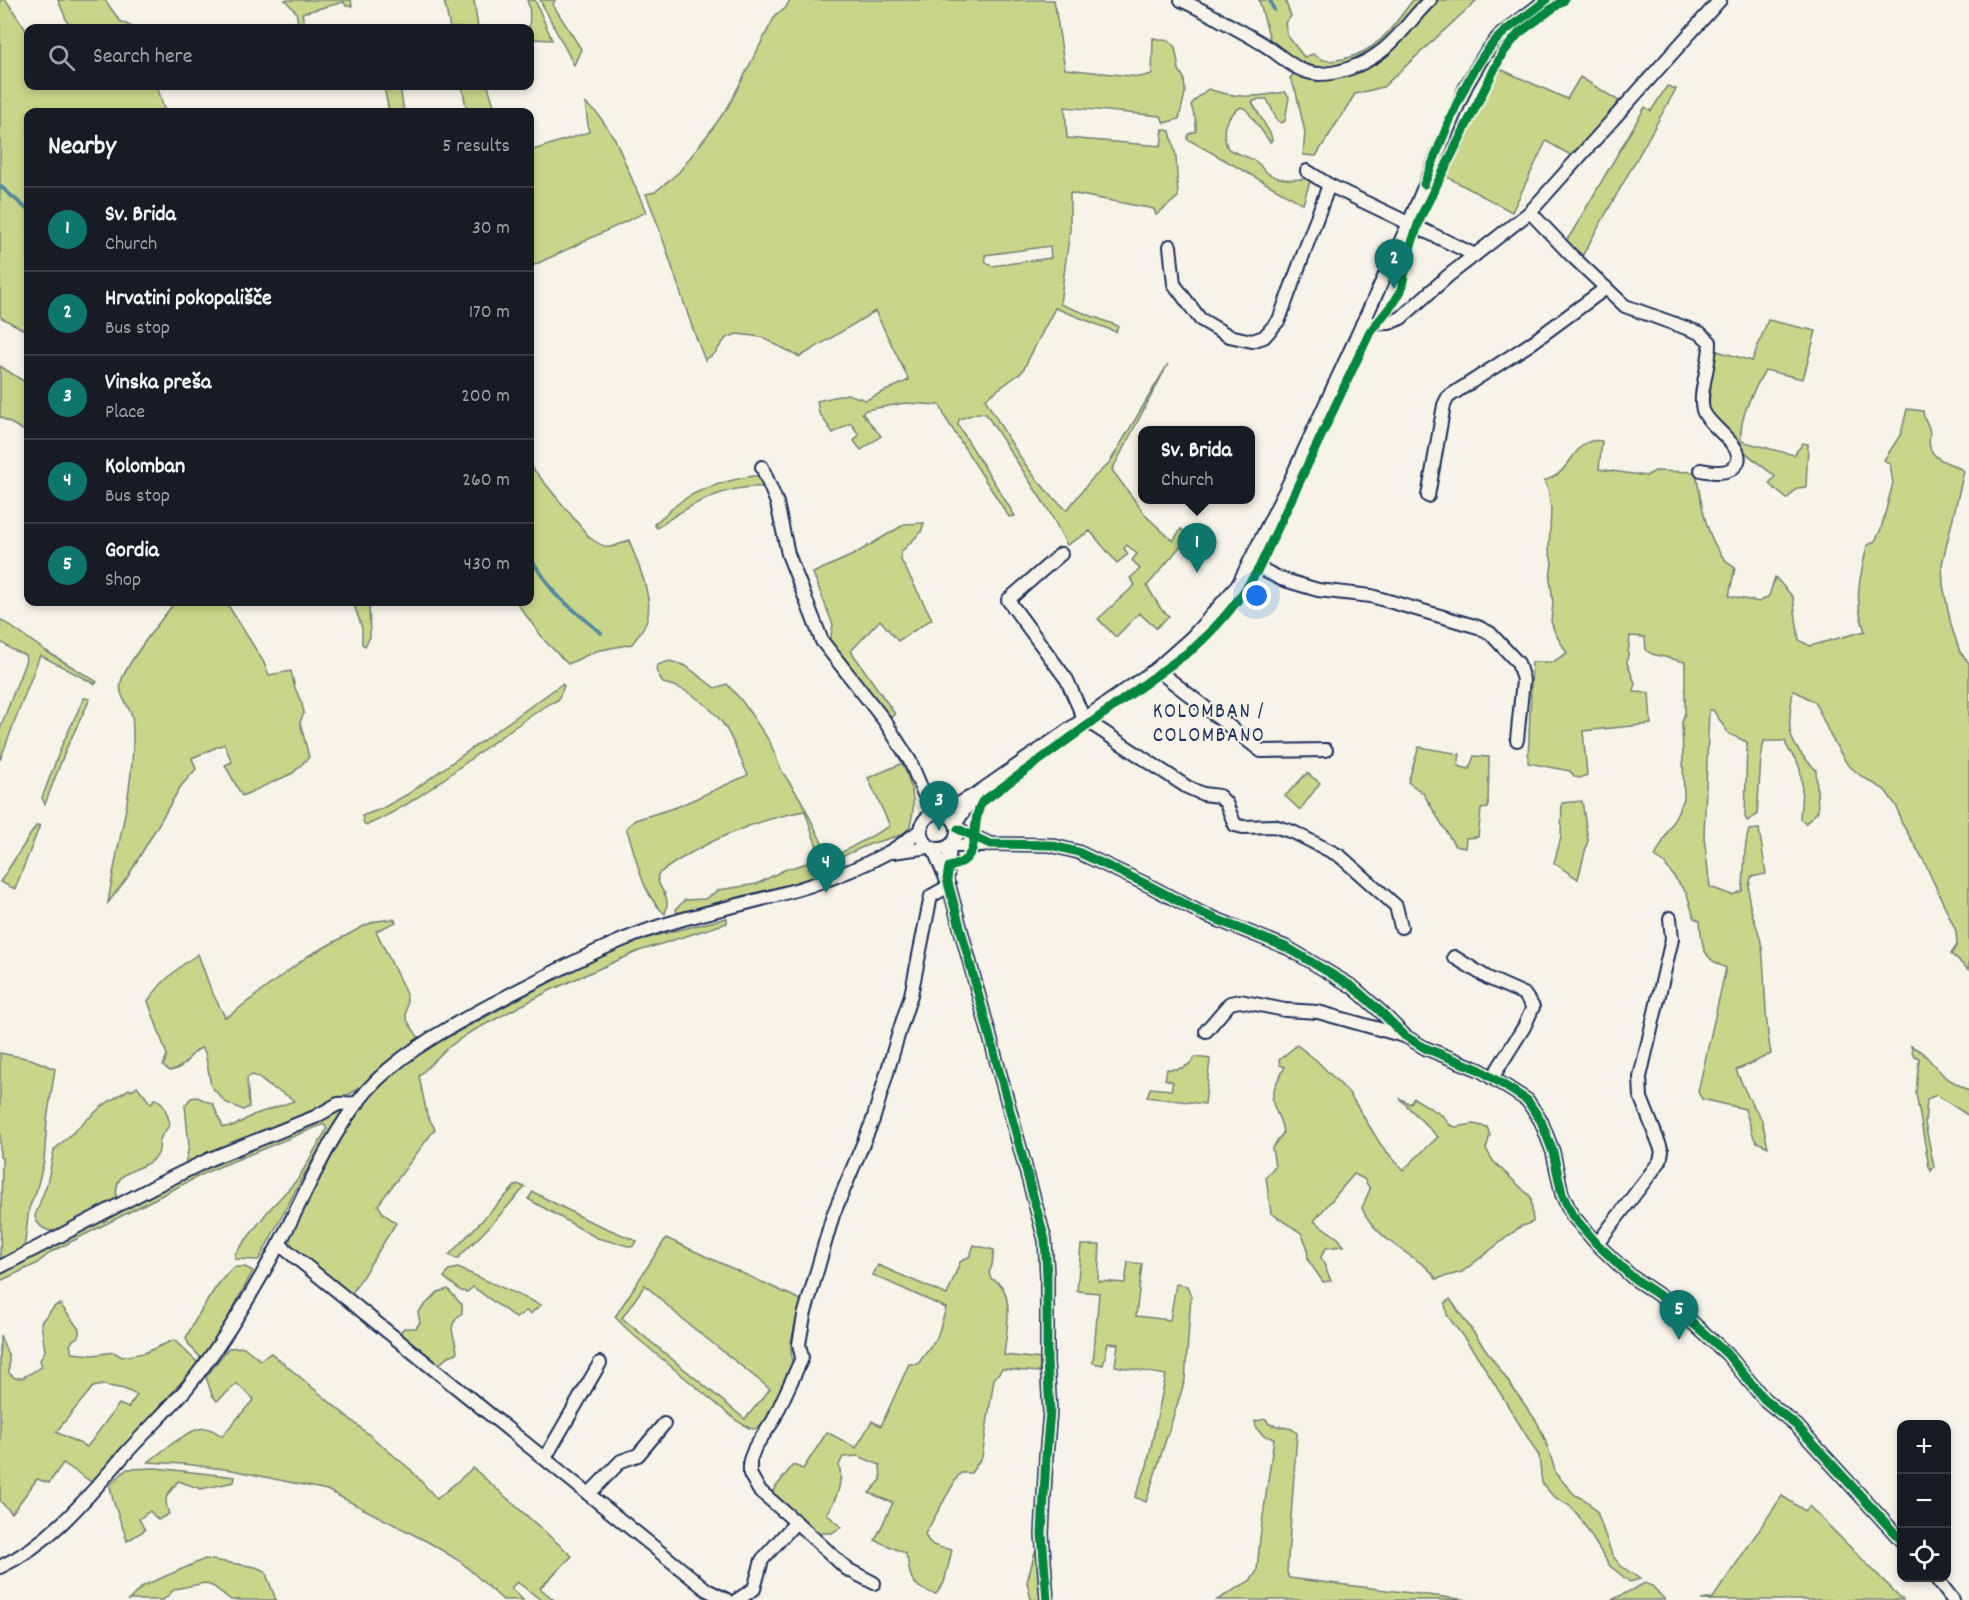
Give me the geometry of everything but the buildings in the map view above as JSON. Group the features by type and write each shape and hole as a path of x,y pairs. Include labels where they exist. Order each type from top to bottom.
{"street":[{"path":"1181,0 1220,19 1298,69 1317,74 1365,62 1398,37 1430,0"},
{"path":"0,1567 37,1546 93,1492 185,1389 218,1347 279,1244 319,1164 358,1103 376,1081 393,1066 452,1026 591,954 634,935 680,920 808,888 850,872 889,853 931,819 976,794 1156,669 1192,637 1238,585 1251,562 1409,223 1456,107 1483,57 1499,36 1546,0"},
{"path":"1362,324 1389,323 1401,318 1530,212 1720,0"},
{"path":"1307,171 1329,185 1475,255"},
{"path":"1170,246 1174,284 1200,318 1229,336 1252,341 1264,337 1279,320 1329,185"},
{"path":"1530,212 1625,306 1700,333 1710,342 1711,353 1702,399 1703,411 1711,423 1736,448 1739,456 1737,463 1731,469 1721,472 1701,470"},
{"path":"1428,496 1444,405 1448,397 1530,344 1606,288"},
{"path":"762,466 777,503 788,554 822,640 884,720 910,761 923,792 931,819 923,840 931,848 948,883 1045,1240 1050,1411 1042,1534 1047,1600"},
{"path":"1061,554 1008,600 1067,680 1084,719 1187,787 1203,794 1219,796 1226,803 1235,825 1274,826 1293,832 1340,856 1396,906 1401,927"},
{"path":"1251,562 1281,579 1318,590 1371,596 1478,627 1490,633 1518,663 1523,680 1517,740"},
{"path":"1156,669 1261,751 1326,750"},
{"path":"874,1583 847,1569 759,1490 750,1474 750,1460 755,1447 773,1421 802,1358 800,1344 804,1316 833,1215 873,1120 907,1007 931,896 948,883 950,846 956,838 957,826 976,794"},
{"path":"931,819 951,817 957,826 990,844"},
{"path":"889,853 990,844 1050,844 1078,852 1201,913 1288,948 1353,987 1405,1036 1425,1048 1480,1070 1527,1100 1541,1120 1553,1152 1562,1194 1572,1215 1597,1244 1632,1277 1672,1304 1727,1354 1764,1399 1797,1426 1897,1536"},
{"path":"1597,1244 1660,1161 1662,1151 1641,1098 1640,1077 1672,939 1670,918"},
{"path":"1454,957 1488,978 1524,994 1533,1007 1524,1027 1492,1078"},
{"path":"1206,1031 1230,1003 1240,1001 1285,1010 1318,1012 1405,1036"},
{"path":"0,1267 155,1185 285,1130 338,1104 358,1103"},
{"path":"279,1244 707,1590 727,1600"},
{"path":"544,1458 600,1363"},
{"path":"590,1494 621,1461 638,1455 664,1424"},
{"path":"737,1600 754,1589 762,1560 796,1522"},
{"path":"1939,1582 1949,1595"}],"green space":[{"path":"0,0 6,0 24,27 24,90 158,90 164,108 24,108 24,330 0,317"},
{"path":"58,0 105,0 120,21 126,24 68,24"},
{"path":"285,0 351,0 352,6 346,6 344,2 302,13 304,24 298,24 296,12"},
{"path":"444,0 474,0 477,24 449,24"},
{"path":"527,0 535,0 552,40 534,39 534,24 530,24"},
{"path":"540,0 555,0 553,5 581,49 574,65"},
{"path":"790,0 1054,0 1065,69 1140,77 1152,74 1153,38 1169,41 1175,47 1179,70 1184,78 1185,93 1179,119 1164,123 1161,116 1065,107 1067,138 1161,146 1163,129 1170,131 1176,156 1178,197 1156,215 1154,209 1070,193 1070,230 1060,304 1118,326 1116,332 1055,308 1022,372 985,399 1031,472 1054,499 1067,510 1090,481 1110,462 1168,364 1112,470 1147,517 1173,541 1181,529 1189,536 1147,586 1161,609 1169,616 1156,628 1139,613 1116,637 1098,619 1135,585 1130,578 1140,569 1132,560 1137,554 1127,545 1124,548 1128,554 1117,563 1090,531 1067,545 1049,511 986,414 978,413 959,419 958,425 1015,516 1009,517 946,419 940,405 905,403 866,410 862,413 881,436 861,450 854,441 859,435 851,423 833,433 819,413 817,401 847,394 866,400 909,380 875,311 800,357 761,337 737,334 726,338 715,353 705,360 646,194 655,192 679,172 715,125 729,105 776,14 785,9","holes":["1050,246 1051,258 992,266 986,263 985,255"]},
{"path":"1259,0 1285,0 1291,16 1285,23 1287,35 1304,57 1313,54 1320,59 1331,61 1366,50 1384,37 1413,0 1423,0 1391,39 1357,60 1336,66 1320,67 1300,64 1271,43"},
{"path":"1437,0 1477,0 1383,87 1355,94 1316,156 1303,155 1305,133 1296,92 1290,78 1295,73 1307,78 1388,53 1409,33 1427,9"},
{"path":"1500,69 1567,99 1580,77 1619,101 1574,157 1546,141 1512,212 1447,177"},
{"path":"1667,86 1676,89 1581,258 1564,243 1645,107 1651,111"},
{"path":"1208,89 1246,96 1285,92 1289,97 1285,121 1281,123 1277,120 1267,99 1252,102 1271,135 1270,142 1246,109 1241,107 1227,120 1224,131 1228,149 1248,157 1270,175 1287,179 1311,178 1303,204 1187,139 1189,134 1196,131 1196,121 1191,105"},
{"path":"385,90 401,90 403,108 388,108"},
{"path":"463,90 489,90 495,108 466,108"},
{"path":"585,103 598,114 615,139 646,212 534,265 534,150 589,132"},
{"path":"1768,320 1816,331 1803,379 1765,370 1742,422 1741,441 1794,455 1803,443 1808,444 1806,487 1797,488 1787,499 1769,484 1775,476 1722,430 1708,407 1706,396 1708,379 1717,351 1752,361"},
{"path":"0,366 24,381 24,431 0,417"},
{"path":"1907,409 1923,411 1930,430 1930,447 1935,456 1964,471 1942,564 1943,585 1951,625 1960,652 1969,663 1969,970 1951,954 1957,945 1956,931 1923,859 1901,822 1897,807 1885,790 1861,776 1847,764 1831,737 1815,702 1793,690 1790,725 1793,742 1816,770 1818,811 1806,823 1800,819 1801,772 1785,741 1764,741 1757,815 1747,821 1745,817 1747,742 1729,734 1713,710 1709,710 1704,837 1710,887 1732,895 1742,891 1749,830 1759,829 1766,874 1751,877 1749,897 1762,948 1771,1054 1736,1070 1748,1097 1762,1120 1768,1147 1754,1138 1745,1109 1702,1099 1698,1092 1726,968 1707,955 1704,950 1700,921 1694,918 1687,894 1664,863 1655,857 1684,799 1682,722 1685,713 1685,662 1652,654 1646,650 1645,637 1630,636 1627,663 1635,683 1634,692 1649,693 1651,724 1583,731 1587,775 1580,778 1575,777 1570,771 1528,763 1532,662 1553,662 1567,653 1551,621 1552,563 1549,549 1551,509 1548,488 1544,481 1558,474 1582,446 1594,440 1602,441 1599,469 1646,476 1655,471 1696,472 1703,511 1712,538 1725,560 1735,568 1729,596 1759,602 1769,596 1775,577 1793,597 1799,640 1810,646 1865,631 1859,609 1862,568 1867,546 1875,541 1881,529 1893,483 1890,464 1884,460 1901,434"},
{"path":"534,470 590,538 609,547 629,540 643,577 649,606 646,623 632,644 596,651 568,664 545,641 519,606 534,606"},
{"path":"762,475 766,487 736,489 722,493 681,511 657,528 654,524 680,502 697,492 742,478"},
{"path":"924,523 921,532 901,552 901,560 932,619 898,641 880,620 851,651 895,714 888,719 844,663 830,640 833,625 813,573 853,555 905,524"},
{"path":"172,606 229,606 263,661 269,675 291,671 304,713 300,722 309,757 293,773 242,796 225,765 232,762 224,744 192,758 196,769 181,786 127,878 108,903 127,801 132,760 132,716 120,687 124,674"},
{"path":"354,606 369,606 370,637 365,646 362,644 362,628"},
{"path":"0,619 97,682 95,684 40,655 0,760 0,729 26,660 25,655 0,641"},
{"path":"670,661 686,666 715,688 727,684 742,701 770,742 781,770 801,800 830,859 890,826 868,778 903,763 911,787 913,803 909,828 901,835 870,844 838,858 825,875 677,913 676,909 685,900 705,899 719,890 757,884 784,870 821,859 805,811 766,820 728,834 692,852 658,874 659,884 667,901 665,914 656,905 644,885 626,828 635,820 677,807 748,775 729,733 715,714 687,692 663,683 656,670 657,665"},
{"path":"562,684 564,686 558,700 533,714 407,804 367,825 364,824 362,816 383,808 408,794"},
{"path":"84,698 90,699 66,749 45,804 42,798 62,745"},
{"path":"1419,747 1460,754 1458,766 1469,769 1474,756 1489,757 1488,808 1481,809 1478,837 1466,838 1465,848 1455,846 1423,793 1408,782"},
{"path":"1307,773 1320,783 1300,810 1285,796"},
{"path":"1582,801 1588,840 1578,879 1554,863 1561,838 1562,803"},
{"path":"40,825 15,889 0,882 36,826"},
{"path":"727,918 727,923 639,951 551,990 469,1033 446,1049 419,1076 427,1115 435,1129 378,1205 383,1213 396,1223 351,1295 294,1250 289,1236 350,1123 364,1103 384,1082 411,1060 441,1041 552,981 634,941"},
{"path":"394,919 396,922 376,931 407,998 408,1022 419,1038 355,1091 313,1113 185,1165 189,1146 185,1105 191,1098 197,1097 213,1104 223,1127 234,1126 253,1115 294,1101 252,1075 247,1078 249,1107 243,1110 225,1102 211,1086 205,1052 201,1048 176,1069 170,1071 163,1066 167,1055 148,1001 158,988 177,969 198,954 211,990 225,1017 308,956 366,925 376,921"},
{"path":"1297,1045 1316,1060 1349,1093 1381,1145 1403,1170 1438,1137 1399,1098 1410,1104 1414,1098 1456,1127 1473,1124 1487,1127 1490,1135 1486,1149 1493,1161 1531,1197 1533,1222 1520,1227 1462,1272 1436,1279 1432,1272 1390,1242 1371,1223 1362,1208 1370,1189 1364,1179 1354,1174 1314,1221 1338,1238 1344,1246 1326,1248 1321,1257 1331,1281 1323,1282 1308,1260 1307,1246 1301,1233 1271,1213 1266,1177 1275,1166 1272,1148 1283,1133 1273,1104 1275,1087 1285,1067 1280,1065 1279,1060"},
{"path":"1911,1046 1922,1052 1945,1077 1969,1091 1969,1116 1937,1095 1927,1099 1925,1123 1934,1167 1931,1171 1916,1093 1919,1058 1913,1055"},
{"path":"0,1053 31,1059 55,1069 47,1120 44,1161 36,1192 29,1208 24,1250 0,1262 2,1158 0,1157"},
{"path":"1195,1057 1210,1059 1205,1104 1147,1097 1150,1088 1171,1090 1173,1082 1165,1079 1167,1069 1183,1068"},
{"path":"137,1086 151,1104 154,1099 161,1102 170,1124 161,1138 157,1156 122,1176 116,1189 117,1200 57,1230 50,1231 43,1228 35,1216 47,1184 54,1150 102,1106"},
{"path":"340,1109 343,1110 301,1180 259,1260 235,1259 235,1254 269,1210 298,1179 327,1129 324,1124 209,1171 51,1252 36,1264 0,1281 0,1269 175,1179"},
{"path":"517,1184 525,1187 490,1226 457,1259 449,1255"},
{"path":"533,1192 587,1220 637,1241 632,1247 597,1238 528,1199"},
{"path":"666,1238 801,1300 791,1342 792,1367 780,1395 762,1425 755,1429 737,1421 615,1317","holes":["645,1285 681,1318 770,1389 745,1419 622,1318"]},
{"path":"974,1245 994,1250 989,1273 991,1279 999,1283 1007,1301 1008,1324 1004,1355 1041,1359 1039,1372 1002,1369 994,1379 982,1457 971,1473 961,1473 958,1476 925,1534 932,1544 952,1550 944,1583 936,1594 916,1585 905,1553 875,1540 893,1503 869,1493 881,1480 880,1465 858,1456 843,1457 839,1465 838,1490 827,1514 841,1527 832,1533 816,1533 772,1492 793,1465 803,1469 827,1432 856,1448 872,1421 881,1426 909,1364 918,1364 937,1338 946,1308 873,1275 878,1265 947,1295 960,1262 970,1256"},
{"path":"1081,1245 1100,1245 1098,1281 1125,1283 1128,1262 1142,1264 1136,1316 1170,1320 1176,1284 1187,1286 1191,1296 1185,1380 1146,1502 1135,1497 1147,1466 1166,1375 1115,1366 1118,1344 1108,1343 1103,1365 1093,1363 1099,1293 1077,1291"},
{"path":"235,1267 245,1267 253,1271 223,1327 201,1358 186,1338 215,1289"},
{"path":"458,1268 541,1305 530,1314 526,1311 516,1318 473,1287 467,1292 461,1291 444,1277 449,1270"},
{"path":"448,1289 462,1305 462,1313 453,1323 452,1328 457,1353 449,1356 437,1366 397,1335 404,1328 416,1328 420,1322 418,1312 438,1292"},
{"path":"1450,1299 1537,1422 1547,1444 1556,1474 1575,1495 1587,1501 1597,1512 1612,1555 1621,1566 1640,1579 1630,1582 1610,1566 1578,1515 1570,1506 1553,1496 1542,1483 1539,1456 1478,1357 1447,1315 1445,1303"},
{"path":"60,1304 79,1329 79,1336 70,1345 72,1353 93,1355 114,1352 122,1357 144,1353 174,1340 198,1363 93,1483 63,1463 49,1483 37,1479 12,1513 0,1501 0,1335 9,1358 9,1373 15,1378 22,1378 42,1367 40,1360 45,1351 41,1322 55,1306","holes":["103,1385 124,1389 137,1395 128,1408 119,1404 87,1447 56,1432 93,1387"]},
{"path":"244,1347 260,1360 271,1353 410,1469 437,1499 473,1468 572,1556 540,1588 554,1600 541,1600 517,1582 511,1588 523,1600 503,1600 461,1562 430,1543 327,1490 232,1470 148,1462 167,1447 198,1429 209,1429 222,1436 254,1399 237,1384 217,1401 212,1395 206,1377 228,1348"},
{"path":"1266,1419 1269,1424 1292,1429 1297,1433 1287,1572 1289,1578 1468,1600 1217,1600 1251,1580 1257,1571 1274,1438 1264,1436 1256,1428 1255,1421"},
{"path":"156,1468 235,1477 234,1482 201,1489 178,1481 166,1499 169,1514 158,1520 150,1511 139,1519 145,1530 127,1541 110,1485 127,1469"},
{"path":"1782,1496 1805,1511 1809,1506 1903,1600 1701,1600 1713,1598"},
{"path":"1035,1552 1039,1552 1043,1600 1031,1600 1027,1582"},
{"path":"205,1559 256,1567 265,1571 276,1600 231,1600 205,1583 175,1589 163,1600 129,1600 143,1586"},
{"path":"1645,1583 1652,1586 1665,1600 1612,1600"}],"waterway":[{"path":"1270,0 1274,10"},
{"path":"0,186 24,207"},
{"path":"534,564 556,595 601,633"}],"cycle path":[{"path":"1424,184 1475,68 1504,32 1546,0"},
{"path":"1047,1600 1042,1534 1050,1411 1045,1240 947,879 949,867 968,857 972,849 978,811 982,802 1194,648 1230,611 1259,568 1370,332 1401,291 1408,254 1421,216 1502,54 1519,33 1564,0"},
{"path":"958,829 990,844 1050,845 1078,852 1201,913 1288,948 1353,987 1405,1036 1425,1048 1480,1070 1527,1100 1541,1121 1553,1152 1562,1194 1572,1215 1597,1244 1632,1277 1672,1304 1727,1354 1764,1399 1797,1426 1897,1536"}],"place":[{"name":"Hrvatini pokopališče","path":"1394,289"},
{"name":"Sv. Brida","path":"1197,573"},
{"name":"Vinska preša","path":"939,831"},
{"name":"Kolomban","path":"826,893"},
{"name":"Gordia","path":"1679,1340"}],"district":[{"name":"KOLOMBAN / COLOMBANO","path":"1209,725"}]}
